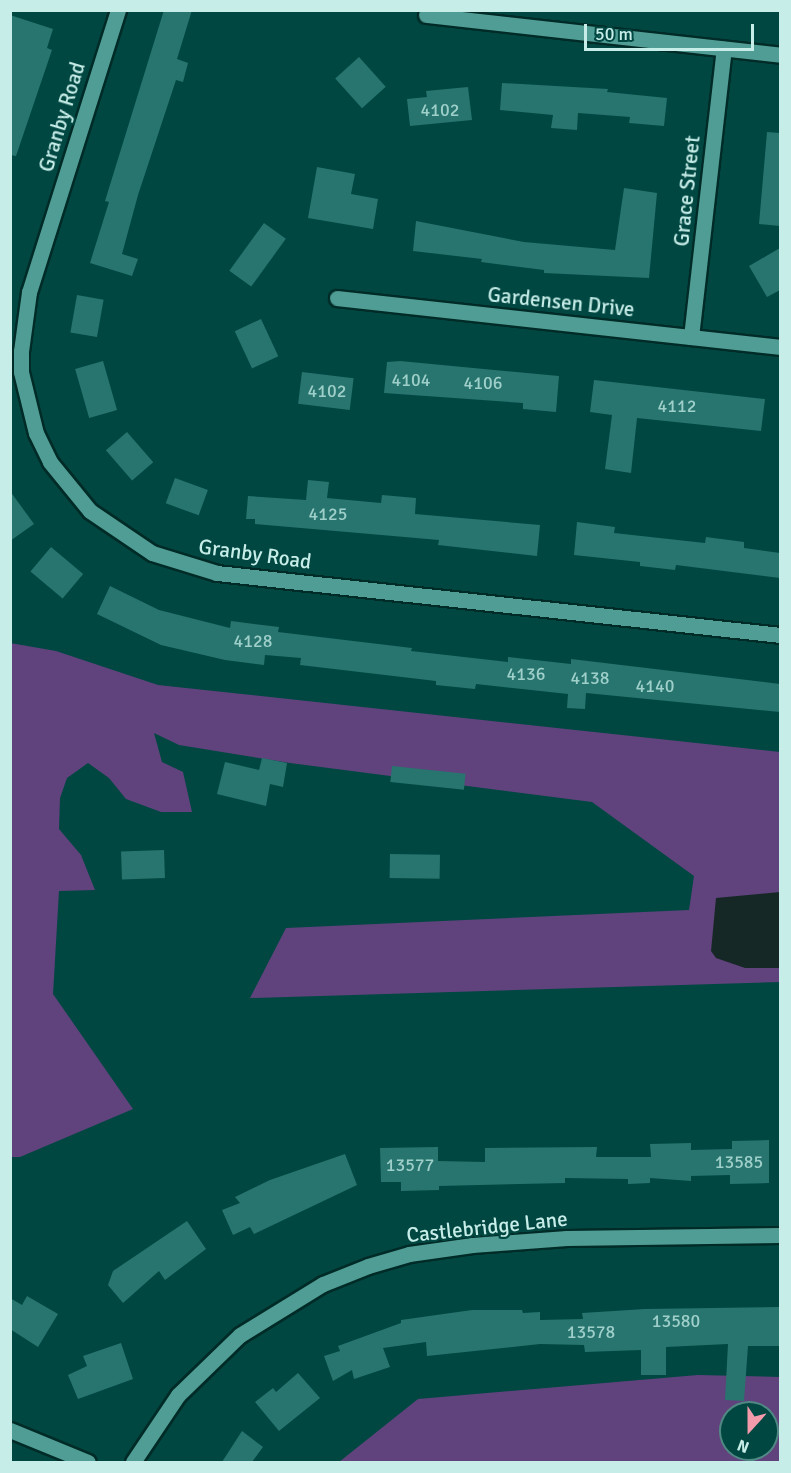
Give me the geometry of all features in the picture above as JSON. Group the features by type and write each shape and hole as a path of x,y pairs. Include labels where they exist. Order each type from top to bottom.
{"street":[{"name":"Granby Road","path":"118,10 29,292 21,351 21,372 36,433 50,462 90,512 152,553 217,573 780,635"},
{"path":"426,15 780,55"},
{"name":"Grace Street","path":"692,337 724,49"},
{"name":"Gardensen Drive","path":"337,298 780,347"},
{"name":"Castlebridge Lane","path":"133,1462 178,1395 240,1335 323,1284 368,1266 408,1254 472,1245 567,1238 780,1235"},
{"path":"10,1430 88,1462"}],"shaded area":[{"path":"10,643 56,651 158,685 780,752 780,982 250,998 286,928 689,910 694,876 592,802 290,763 179,745 154,733 162,762 183,772 192,812 161,812 126,799 109,778 88,763 67,778 60,798 59,829 81,855 95,890 59,891 53,994 133,1109 20,1157 11,1157"},
{"path":"698,1375 780,1377 780,1462 339,1462 418,1399"}],"water":[{"path":"780,892 780,968 745,968 716,958 711,951 716,898"}],"building":[{"path":"164,10 192,10 177,59 188,63 183,82 176,80 138,195 122,254 138,259 132,276 90,263 109,202 105,201"},
{"path":"10,15 53,29 47,48 52,50 16,156 10,155"},
{"path":"359,57 386,87 362,108 335,78"},
{"path":"502,83 608,89 607,92 667,98 664,126 629,123 630,117 578,113 577,130 551,128 553,115 500,110"},
{"path":"468,87 472,120 410,126 407,99 427,97 426,91"},
{"path":"767,132 780,133 780,226 759,224"},
{"path":"317,167 355,174 351,194 378,199 373,229 308,218"},
{"path":"624,188 657,193 649,278 544,273 544,270 481,262 482,259 413,251 416,221 524,242 615,250"},
{"path":"264,223 286,239 251,287 229,271"},
{"path":"780,248 780,290 767,297 749,266"},
{"path":"77,295 104,300 97,337 70,332"},
{"path":"261,319 278,356 252,368 235,331"},
{"path":"103,361 117,410 89,418 75,369"},
{"path":"400,361 559,376 556,412 523,409 523,403 384,393 387,362"},
{"path":"302,372 354,378 350,410 298,404"},
{"path":"594,380 765,399 761,431 637,418 631,473 605,469 612,415 590,412"},
{"path":"127,432 153,462 132,481 106,450"},
{"path":"175,478 208,490 199,515 166,503"},
{"path":"308,480 329,482 327,498 381,503 382,495 416,498 415,514 540,525 537,556 438,545 439,540 255,524 255,519 246,519 248,496 306,500"},
{"path":"10,491 34,524 10,541"},
{"path":"577,522 615,527 614,533 705,543 706,537 744,542 744,548 780,553 780,578 676,565 675,570 640,566 640,562 574,555"},
{"path":"51,547 83,574 63,599 30,572"},
{"path":"110,586 159,610 230,628 231,621 279,627 278,632 412,648 411,651 508,662 508,657 571,664 571,659 780,684 780,712 586,693 585,709 567,708 568,694 476,684 475,689 436,685 436,681 300,665 301,658 265,655 264,665 225,660 161,645 97,614"},
{"path":"262,758 287,763 283,787 270,784 266,806 217,794 225,762 259,770"},
{"path":"392,766 466,774 464,790 390,782"},
{"path":"164,850 165,878 122,879 121,852"},
{"path":"390,854 440,855 440,879 390,878"},
{"path":"769,1140 769,1183 730,1184 730,1175 691,1176 691,1181 650,1178 650,1183 628,1184 628,1179 565,1178 565,1183 439,1186 439,1190 401,1191 401,1182 381,1182 380,1148 438,1147 438,1161 485,1162 485,1148 597,1147 596,1157 651,1157 650,1144 691,1143 691,1150 732,1149 732,1141"},
{"path":"345,1154 357,1185 254,1234 250,1227 233,1235 222,1210 240,1203 235,1197 270,1180"},
{"path":"187,1221 206,1249 165,1280 159,1271 123,1303 108,1285 113,1271"},
{"path":"27,1296 58,1314 38,1347 10,1329 10,1298 22,1305"},
{"path":"780,1307 780,1346 748,1346 744,1401 725,1400 728,1344 666,1347 666,1375 641,1375 641,1350 585,1352 584,1345 540,1344 427,1356 426,1342 383,1348 390,1367 354,1379 352,1370 333,1381 324,1356 340,1351 338,1346 401,1323 401,1320 472,1310 540,1312 540,1320 583,1319 582,1313 645,1309"},
{"path":"121,1343 133,1379 78,1399 68,1375 87,1366 83,1356"},
{"path":"298,1373 320,1398 279,1431 255,1402 273,1388 276,1392"},
{"path":"242,1431 263,1447 252,1462 222,1462"}]}
